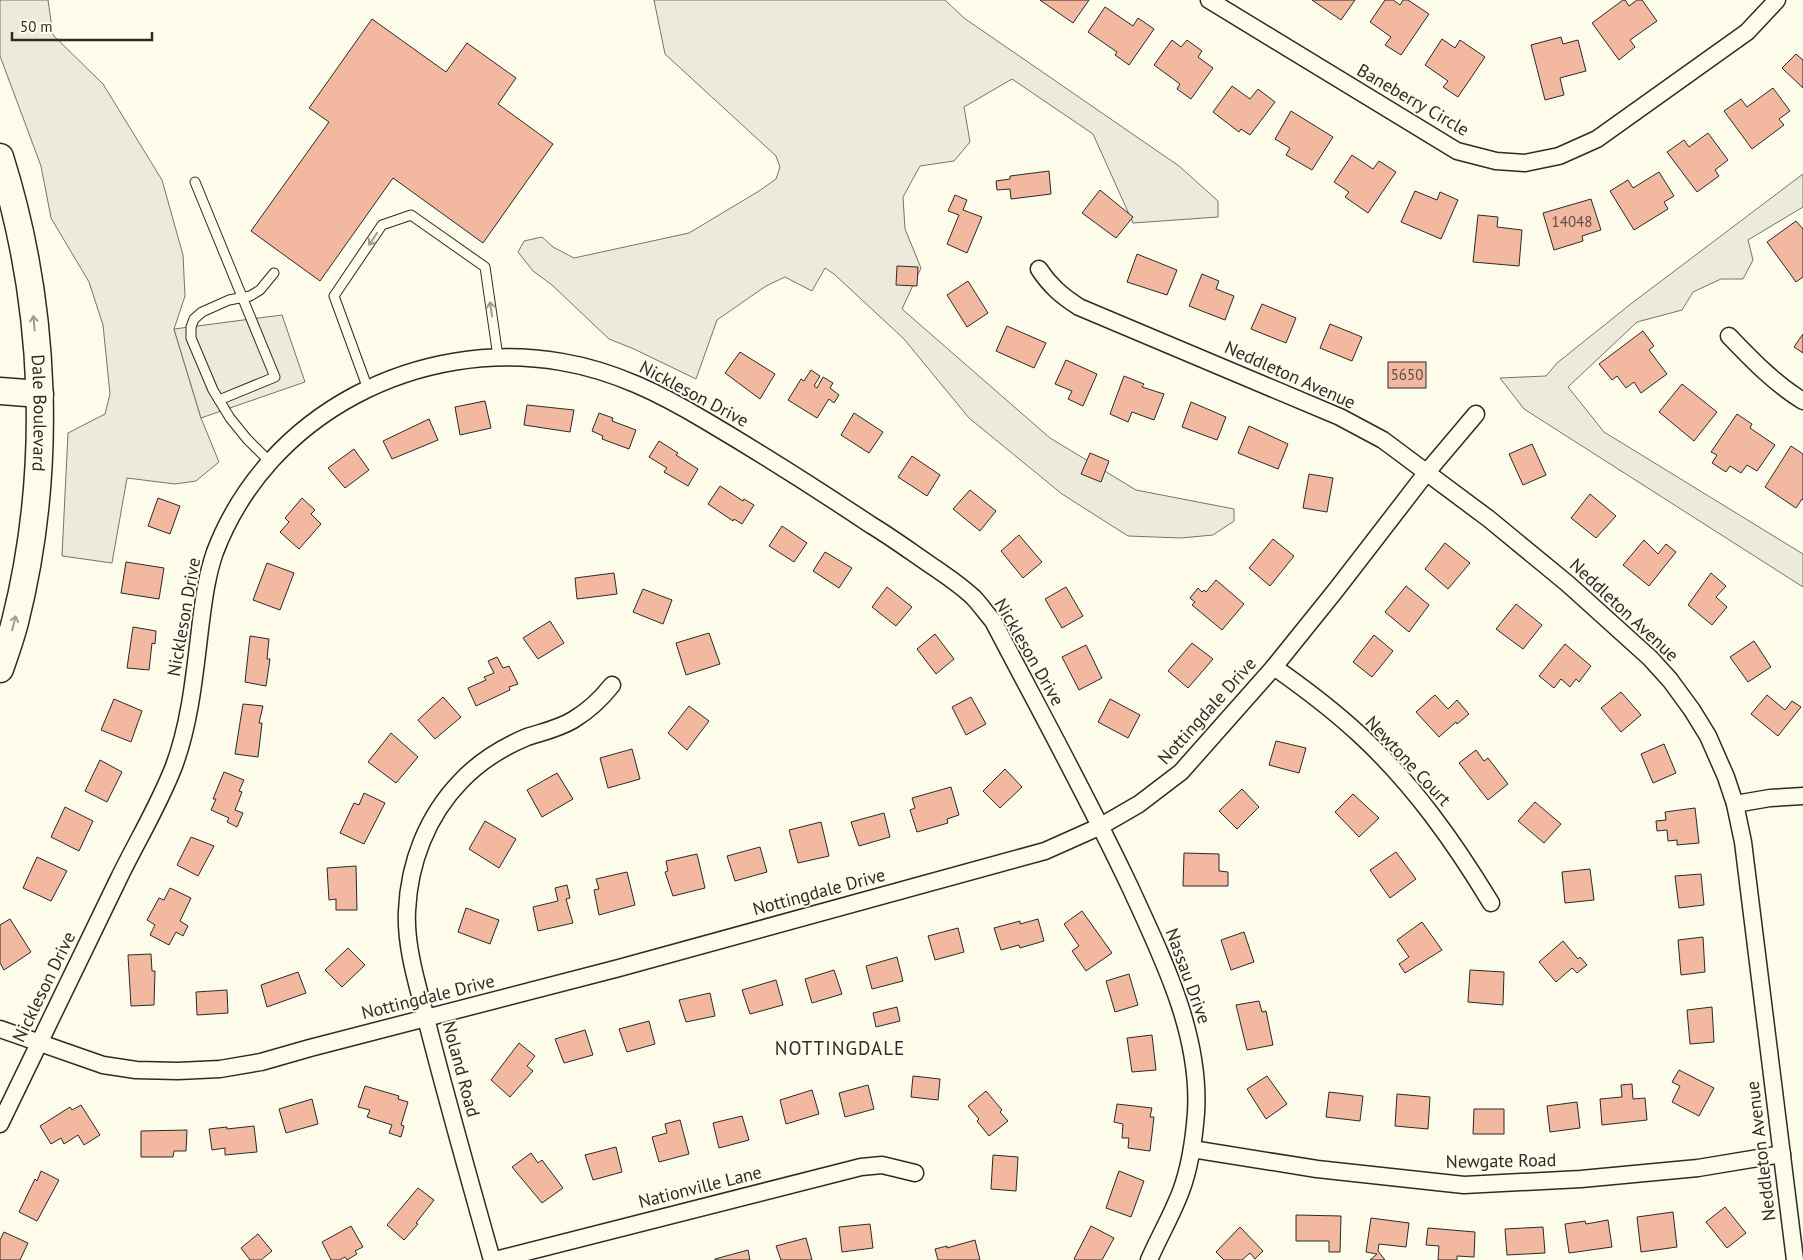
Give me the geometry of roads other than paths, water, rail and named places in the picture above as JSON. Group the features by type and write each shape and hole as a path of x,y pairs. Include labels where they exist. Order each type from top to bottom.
{"main road":[{"name":"Dale Boulevard","path":"0,157 10,188 24,247 33,308 40,394 37,484 28,560 15,622 0,670"},
{"path":"0,391 40,394"}],"street":[{"name":"Baneberry Circle","path":"1209,0 1457,150 1496,161 1525,163 1559,156 1597,140 1747,32 1777,0"},
{"name":"Neddleton Avenue","path":"1038,269 1047,282 1079,307 1340,417 1383,440 1489,518 1568,584 1650,658 1670,680 1708,736 1726,776 1735,804 1743,842 1794,1260"},
{"path":"1729,336 1776,383 1803,401"},
{"name":"Nickleson Drive","path":"0,1124 178,757 186,722 207,581 215,554 229,521 247,491 270,462 301,432 324,414 368,389 390,379 425,368 462,360 524,358 564,362 610,374 675,402 787,470 890,537 960,586 976,600 993,621 1101,826"},
{"name":"Nottingdale Drive","path":"0,1029 103,1065 136,1070 220,1069 262,1062 619,968 1045,851 1101,826 1139,804 1181,772 1274,666 1427,472 1476,414"},
{"name":"Newtone Court","path":"1274,666 1319,700 1361,736 1400,776 1429,810 1462,855 1491,903"},
{"name":"Noland Road","path":"493,1260 427,1019 408,941 409,883 416,855 427,828 442,803 461,781 501,750 527,737 551,731 589,710 612,685"},
{"path":"1735,804 1770,798 1803,796"},
{"name":"Nassau Drive","path":"1101,826 1150,930 1184,1017 1190,1038 1195,1075 1196,1112 1192,1149 1181,1191 1149,1260"},
{"name":"Newgate Road","path":"1192,1149 1317,1169 1464,1185 1581,1179 1688,1169 1782,1154"},
{"name":"Nationville Lane","path":"493,1260 861,1167 882,1165 916,1173"}],"lane":[{"path":"194,182 275,377 219,400"},
{"path":"368,389 334,296 382,225 411,216 485,267 498,358"},
{"path":"270,462 247,439 230,418 213,390 191,338 191,327 194,319 202,312 229,300 250,296 260,290 274,273"}],"district":[{"name":"NOTTINGDALE","path":"840,1048"}]}
